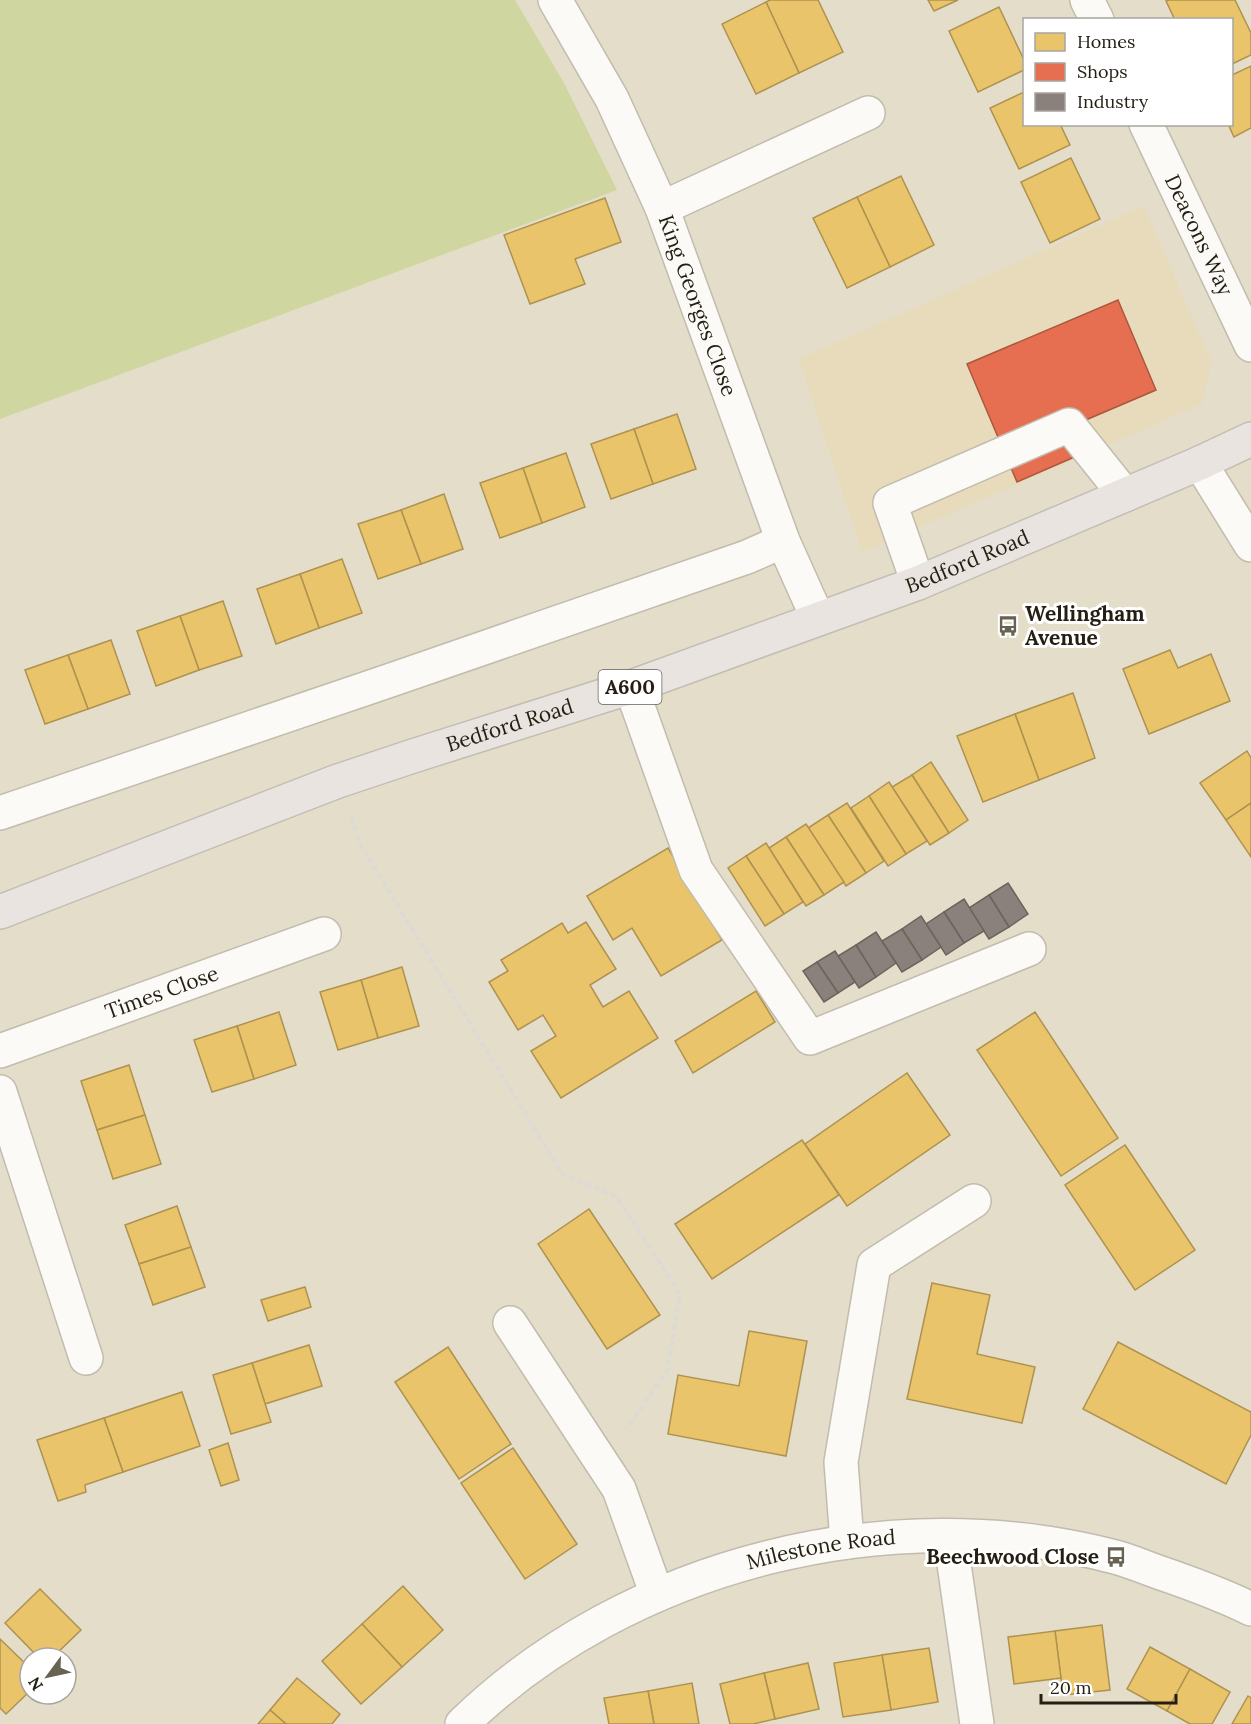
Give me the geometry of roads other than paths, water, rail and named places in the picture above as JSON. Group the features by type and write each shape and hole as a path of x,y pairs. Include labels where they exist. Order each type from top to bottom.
{"main road":[{"name":"Bedford Road","path":"0,912 338,781 632,687 918,583 1251,439"}],"street":[{"name":"King Georges Close","path":"555,0 612,99 662,208 783,541 818,619"},
{"path":"1087,0 1095,18"},
{"path":"662,208 868,113"},
{"name":"Deacons Way","path":"1147,126 1251,345"},
{"path":"918,583 890,503 1069,425 1125,495"},
{"path":"1200,463 1251,545"},
{"path":"0,813 724,565 783,541"},
{"path":"632,687 696,870 810,1038 1029,949"},
{"name":"Times Close","path":"0,1052 324,934"},
{"path":"0,1092 86,1358"},
{"path":"847,1542 841,1462 874,1265 974,1201"},
{"path":"510,1323 619,1489 657,1596"},
{"path":"950,1536 976,1724"},
{"name":"Milestone Road","path":"462,1724 487,1700 541,1659 597,1625 657,1596 727,1569 809,1548 847,1542 898,1537 950,1536 1006,1539 1062,1546 1116,1557 1220,1594 1251,1609"}],"place":[{"name":"Wellingham Avenue","path":"1008,626"},
{"name":"Beechwood Close","path":"1116,1557"}]}
